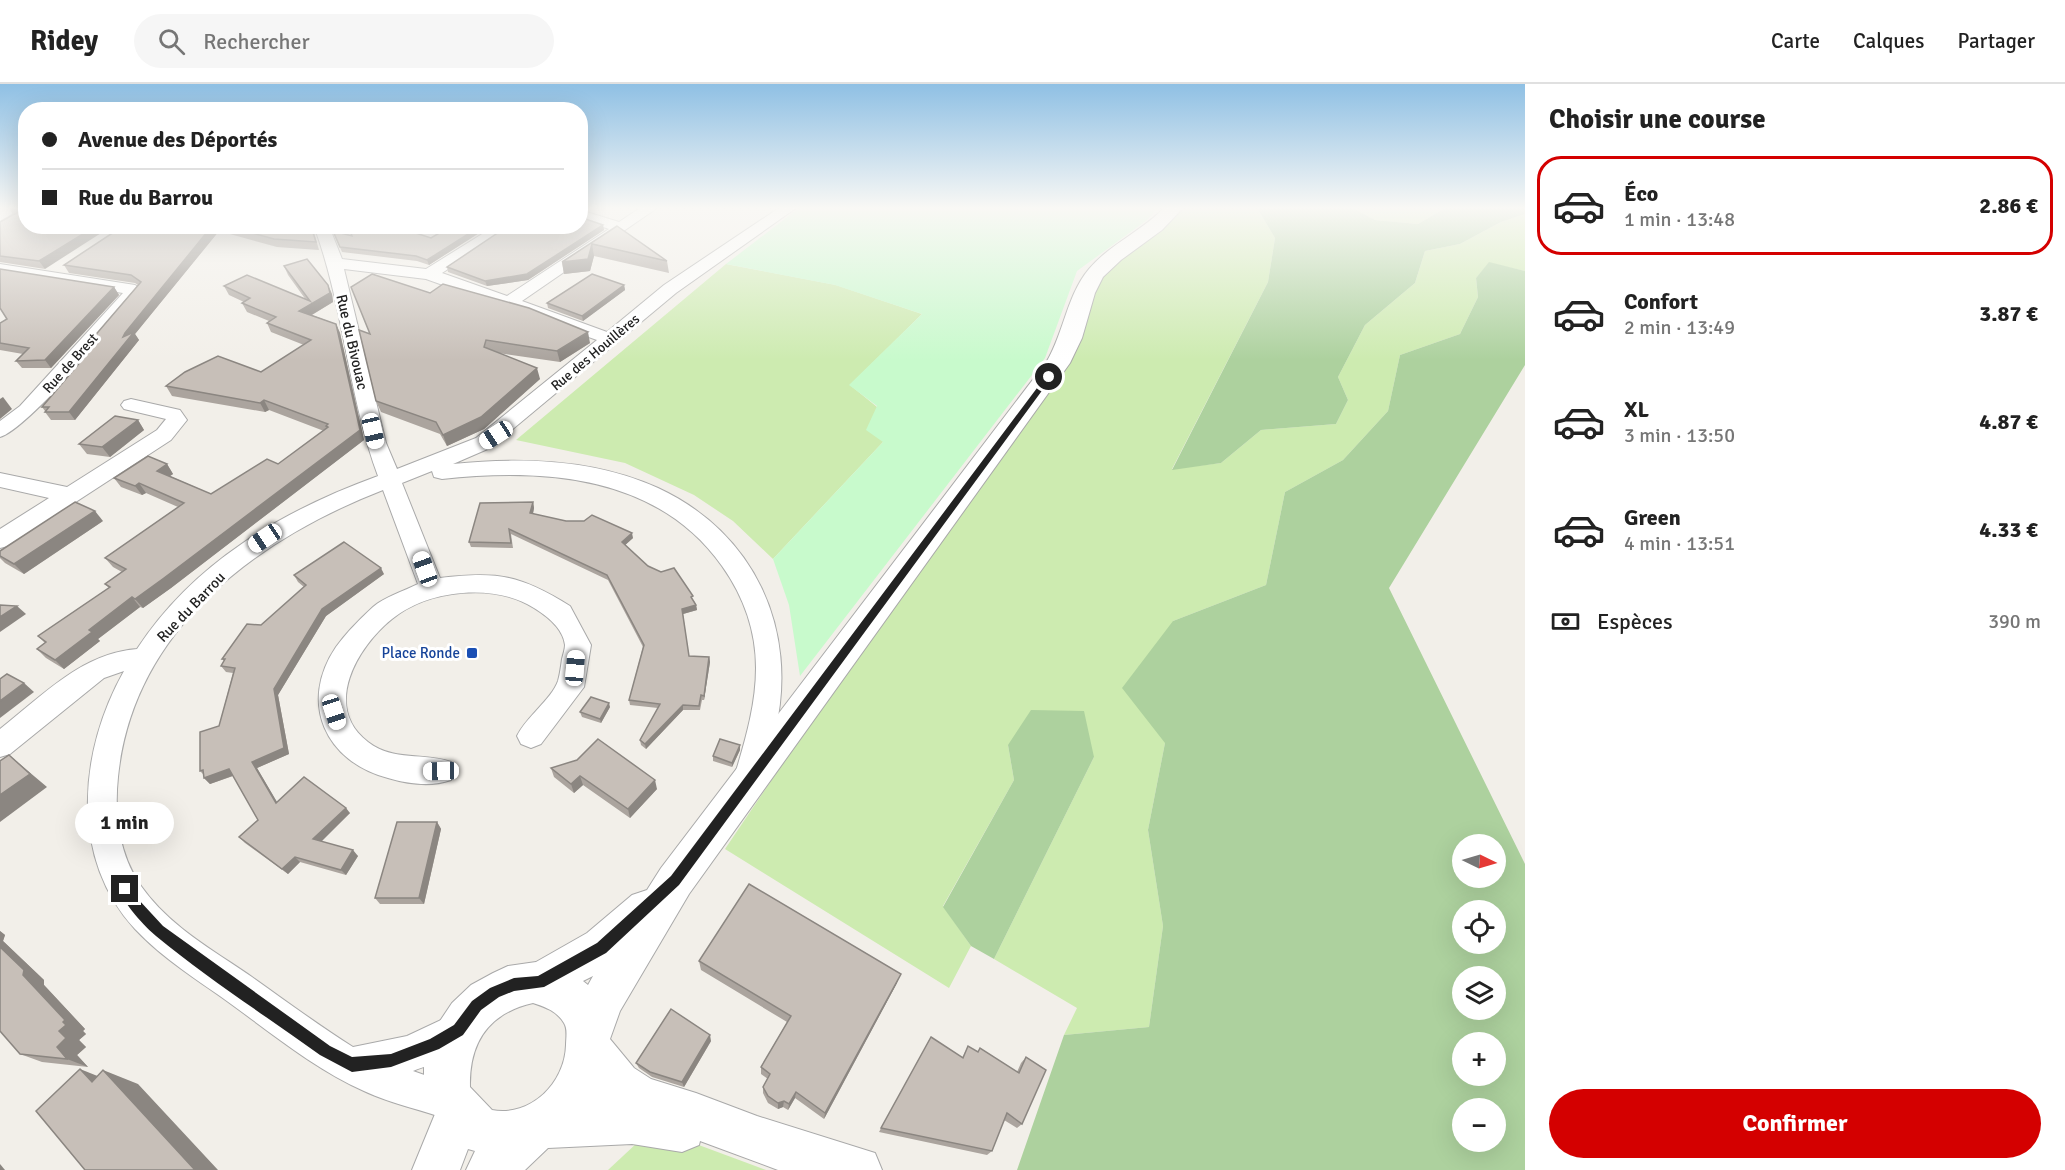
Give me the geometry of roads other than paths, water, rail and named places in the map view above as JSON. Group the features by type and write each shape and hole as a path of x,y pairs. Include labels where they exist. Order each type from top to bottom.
{"street":[{"name":"Rue du Bivouac","path":"332,259 381,461 392,479 432,589"},
{"path":"429,274 454,259"},
{"path":"510,302 575,259"},
{"name":"Rue des Houillères","path":"392,479 457,456 483,443 694,271 713,259"},
{"path":"490,1170 561,1110 576,1092 586,1071 589,1041 605,996 675,880 1058,363 1073,333 1084,293 1095,275 1111,259"},
{"path":"334,263 429,274 611,339"},
{"path":"0,269 47,277 66,265"},
{"name":"Rue de Brest","path":"0,430 27,410 135,290 47,277"},
{"path":"0,540 165,435 177,420 173,414 130,405"},
{"path":"392,479 497,466 531,466 579,472 621,482 655,496 713,538 747,585 761,616 768,642 768,692 748,784"},
{"name":"Rue du Barrou","path":"392,479 296,519 255,544 182,611 144,659 121,705 104,764 102,817 115,870 134,904 159,930 325,1050 380,1080 429,1092 456,1107"},
{"path":"0,480 70,495"},
{"path":"441,771 397,769 361,753 339,727 332,695 341,662 363,631 394,606 432,589 473,581 512,584 545,598 567,621 577,651 570,686 548,721 531,736"},
{"path":"0,745 95,670 116,661 144,659"},
{"path":"539,983 602,948 675,880"},
{"path":"757,1140 632,1121 538,1128 511,1135 491,1134 473,1126 456,1107 447,1072 450,1050 458,1030 477,1005 495,992 514,984 539,983 557,988 572,998 583,1014 589,1041 609,1074 630,1094 757,1140 858,1170"},
{"path":"352,1065 391,1060 423,1050 458,1030"},
{"path":"436,1170 456,1107"}],"place":[{"name":"Place Ronde","path":"472,653"}]}
